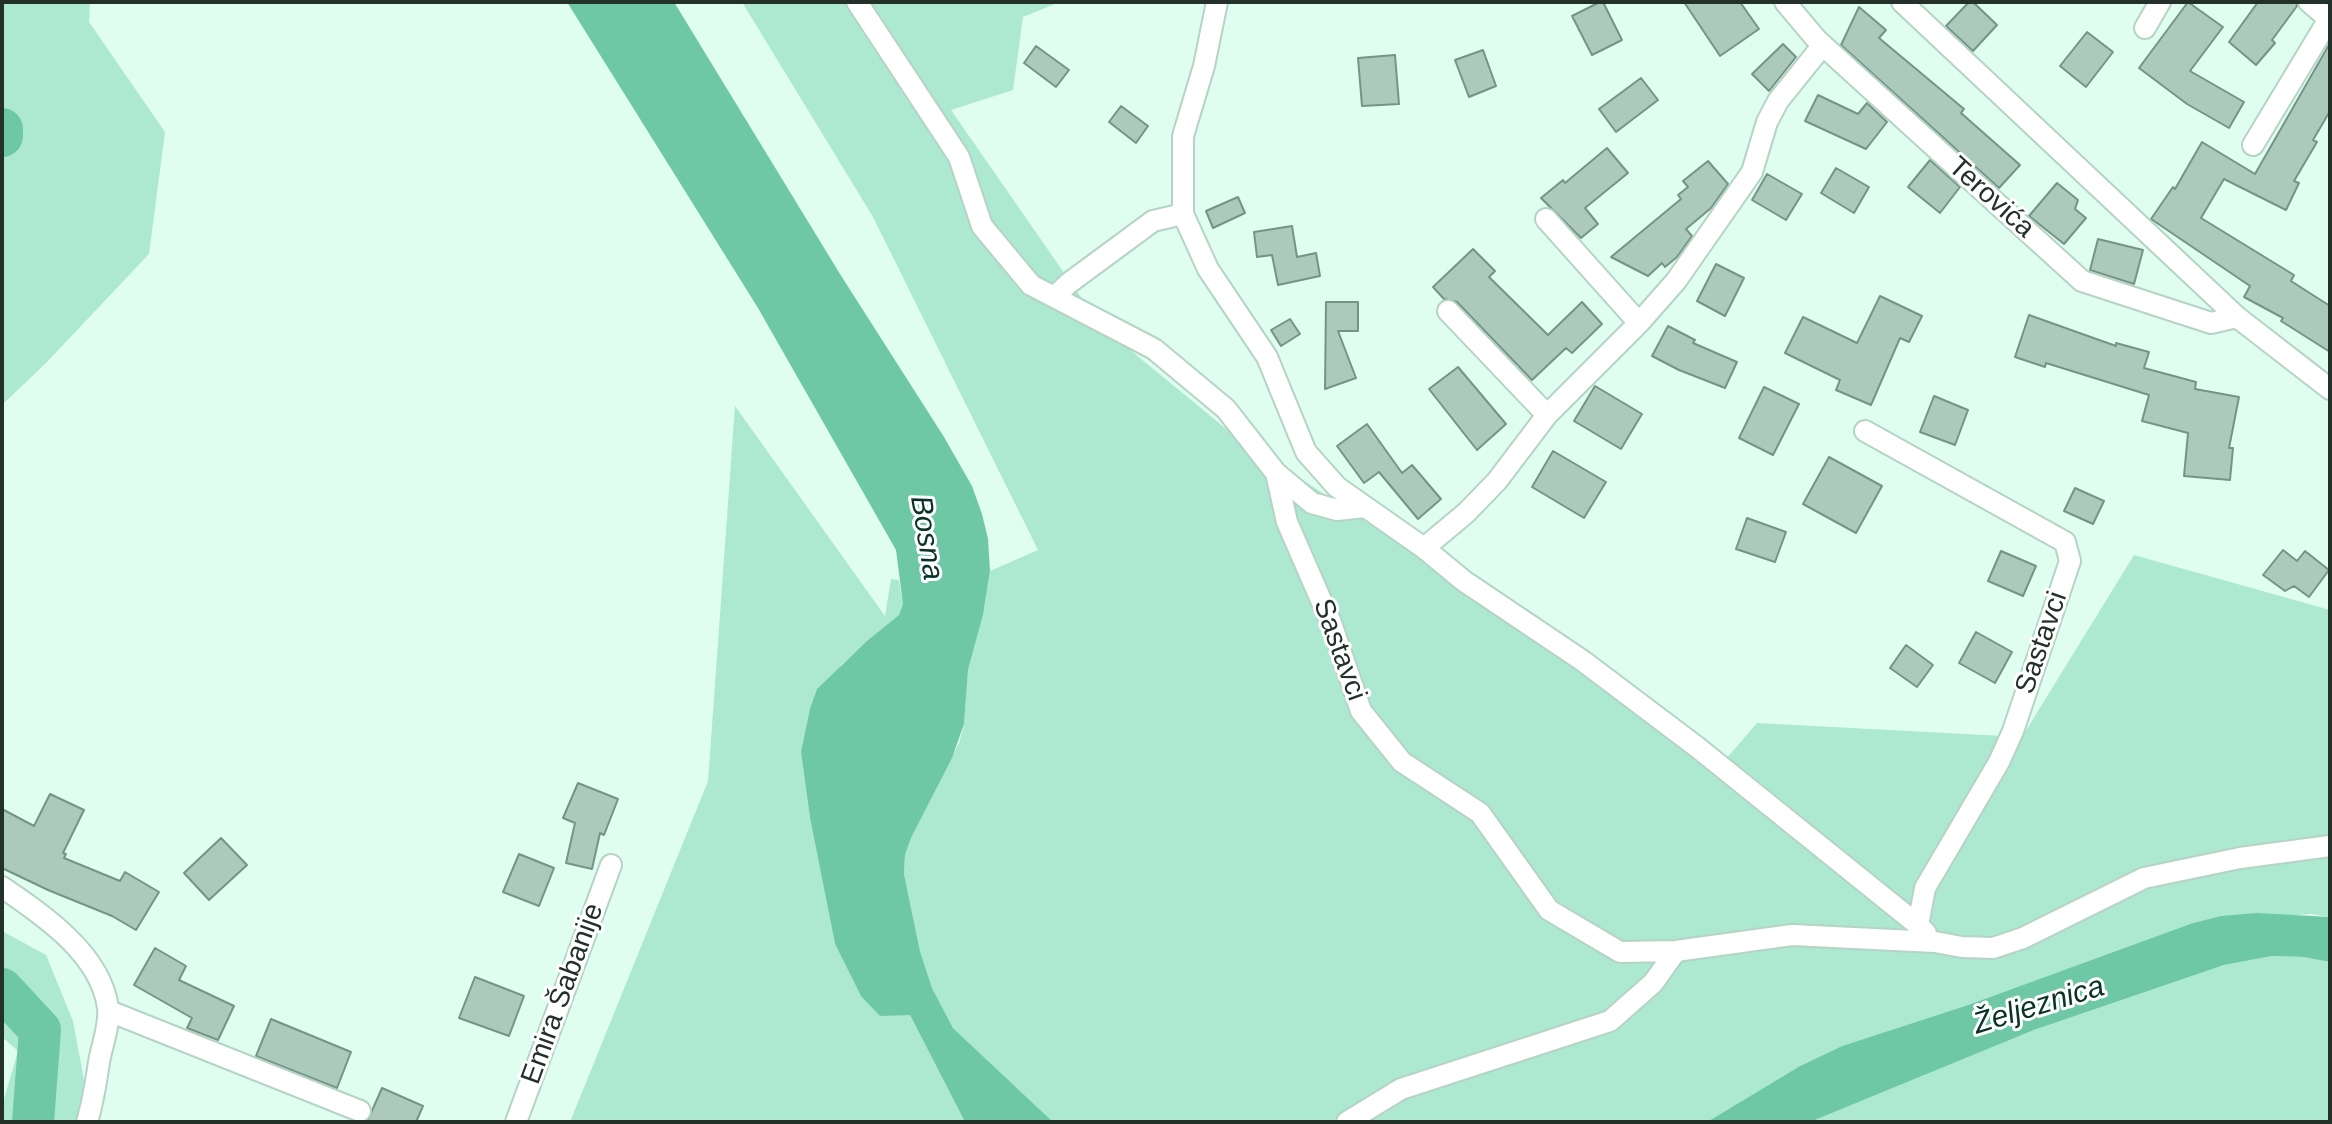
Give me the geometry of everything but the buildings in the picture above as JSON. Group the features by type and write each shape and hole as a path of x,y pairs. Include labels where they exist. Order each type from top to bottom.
{"street":[{"path":"857,2 959,157 982,226 1031,285 1154,349 1226,409 1276,473 1312,503 1337,510 1365,507"},
{"path":"1217,2 1204,66 1183,136 1183,214 1208,269 1267,357 1306,452 1337,487 1685,737 1935,942"},
{"name":"Terovića","path":"1785,2 1823,45 2082,281 2211,323 2237,317"},
{"path":"1902,2 2237,317 2330,389"},
{"path":"2145,28 2160,2"},
{"path":"2253,145 2330,20 2309,2"},
{"path":"1424,548 1466,513 1497,481 1547,415 1639,323 1676,281 1752,172 1772,111 1823,45"},
{"path":"1054,297 1153,221 1183,214"},
{"path":"1546,219 1639,323"},
{"path":"1448,311 1547,415"},
{"name":"Sastavci","path":"1865,431 2065,542 2069,551 2070,561 2013,731 1999,762 1925,888 1918,925"},
{"name":"Sastavci","path":"1276,473 1287,522 1331,623 1361,711 1402,762 1480,813 1549,910 1620,952 1676,951 1792,935 1993,948 2023,938 2144,878 2240,858 2330,846"},
{"name":"Emira Šabanije","path":"516,1122 611,865"},
{"path":"2,887 63,934 85,956 103,986 109,1011 94,1102 87,1122"},
{"path":"1347,1122 1401,1089 1610,1021 1653,983 1676,951"},
{"path":"109,1011 360,1111"}],"shaded area":[{"path":"2,2 90,2 89,22 165,132 149,254 2,405"},
{"path":"742,2 1060,2 1023,17 1013,90 951,110 1101,326 1230,432 1726,759 1757,723 2022,737 2134,555 2330,610 2330,917 2311,914 2190,924 1968,1005 1842,1046 1800,1066 1707,1122 1053,1122 953,1028 932,988 920,951 904,874 905,855 911,838 959,743 964,724 968,670 983,615 990,571 1038,550 873,217"},
{"path":"735,406 885,616 891,579 899,580 903,604 899,615 841,665 801,752 810,818 835,944 861,996 910,1015 965,1122 570,1122 708,781"},
{"path":"2,931 46,955 73,1021 87,1096 78,1122 2,1122 2,1106 18,1051 2,1037"},
{"path":"2272,956 2330,962 2330,1122 1810,1122 2034,1030 2224,965"}],"water":[{"name":"Bosna","path":"567,2 674,2 972,486 988,539 990,571 983,615 968,670 964,724 952,758 911,838 905,855 904,874 920,951 932,988 953,1028 1053,1122 965,1122 910,1015 880,1016 861,996 835,944 810,818 801,752 817,689 899,615 903,604 896,550 758,308"},
{"name":"Željeznica","path":"2257,913 2330,917 2330,962 2272,956 2224,965 2034,1030 1810,1122 1707,1122 1800,1066 1842,1046 1968,1005 2190,924 2221,916"}],"waterway":[{"path":"2,129 2,136"},
{"path":"2,989 40,1030 33,1122"}]}
